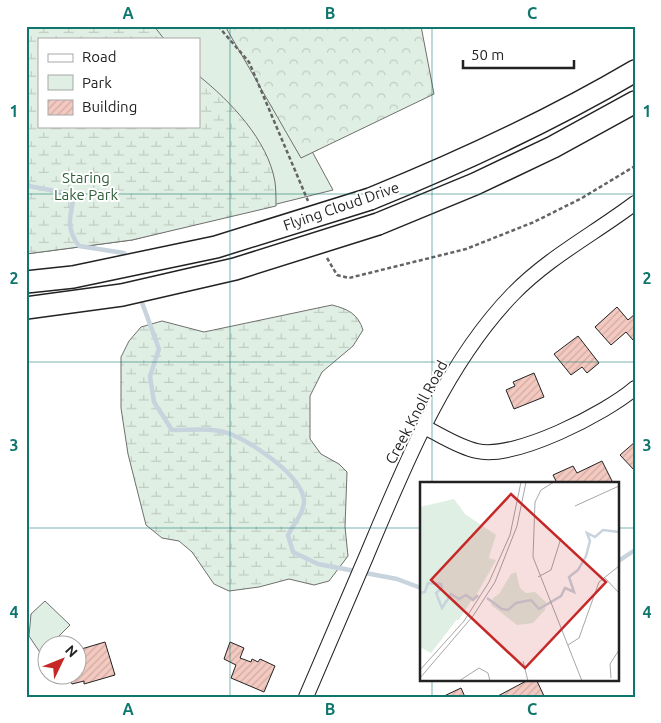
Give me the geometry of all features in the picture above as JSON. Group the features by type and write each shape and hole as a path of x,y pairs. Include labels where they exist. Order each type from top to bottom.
{"main road":[{"name":"Flying Cloud Drive","path":"26,282 73,277 216,247 370,199 489,149 571,108 635,71"},
{"name":"Flying Cloud Drive","path":"26,308 122,295 235,269 378,224 484,180 553,147 635,102"}],"street":[{"name":"Creek Knoll Road","path":"306,697 390,498 424,426 484,328 512,294 540,268 635,203"},
{"path":"424,426 477,452 498,452 517,448 591,418 635,388"}],"green space":[{"name":"Staring Lake Park","path":"26,26 244,26 333,190 132,240 26,254"},
{"name":"Staring Lake Park","path":"26,26 154,26 163,38 38,38 38,128 200,128 200,77 235,109 265,151 275,182 276,206 132,240 26,254"},
{"path":"225,26 421,26 434,94 301,158"},
{"path":"332,305 352,313 361,324 363,330 353,346 322,372 310,396 310,439 321,454 339,464 347,472 345,527 348,556 329,581 314,585 289,579 259,587 229,591 214,584 192,552 179,541 162,538 146,525 128,454 121,408 121,357 129,341 141,327 162,321 204,332"},
{"path":"45,601 70,625 59,636 38,636 38,650 29,636 31,614"}],"building":[{"path":"617,307 628,320 635,314 635,339 633,340 626,332 611,345 595,327"},
{"path":"578,336 599,363 587,373 582,367 571,375 554,354"},
{"path":"534,373 544,397 514,409 506,390 515,386 513,382"},
{"path":"635,442 635,471 620,455"},
{"path":"602,461 612,481 556,482 553,475 573,466 577,473"},
{"path":"105,642 115,675 88,683 88,647"},
{"path":"230,642 244,648 240,658 251,662 252,659 258,662 260,659 275,666 264,692 231,678 236,665 224,659"},
{"path":"528,680 536,680 544,696 496,697"},
{"path":"461,688 465,697 442,697"}],"waterway":[{"path":"26,181 29,186 65,193 73,201 70,225 72,235 79,246 124,253 126,259"},
{"path":"140,297 159,349 150,376 154,402 172,430 195,429 226,432 264,453 286,471 301,490 304,500 301,513 288,535 293,552 318,564 397,579 420,588"},
{"path":"618,561 635,550"}]}
